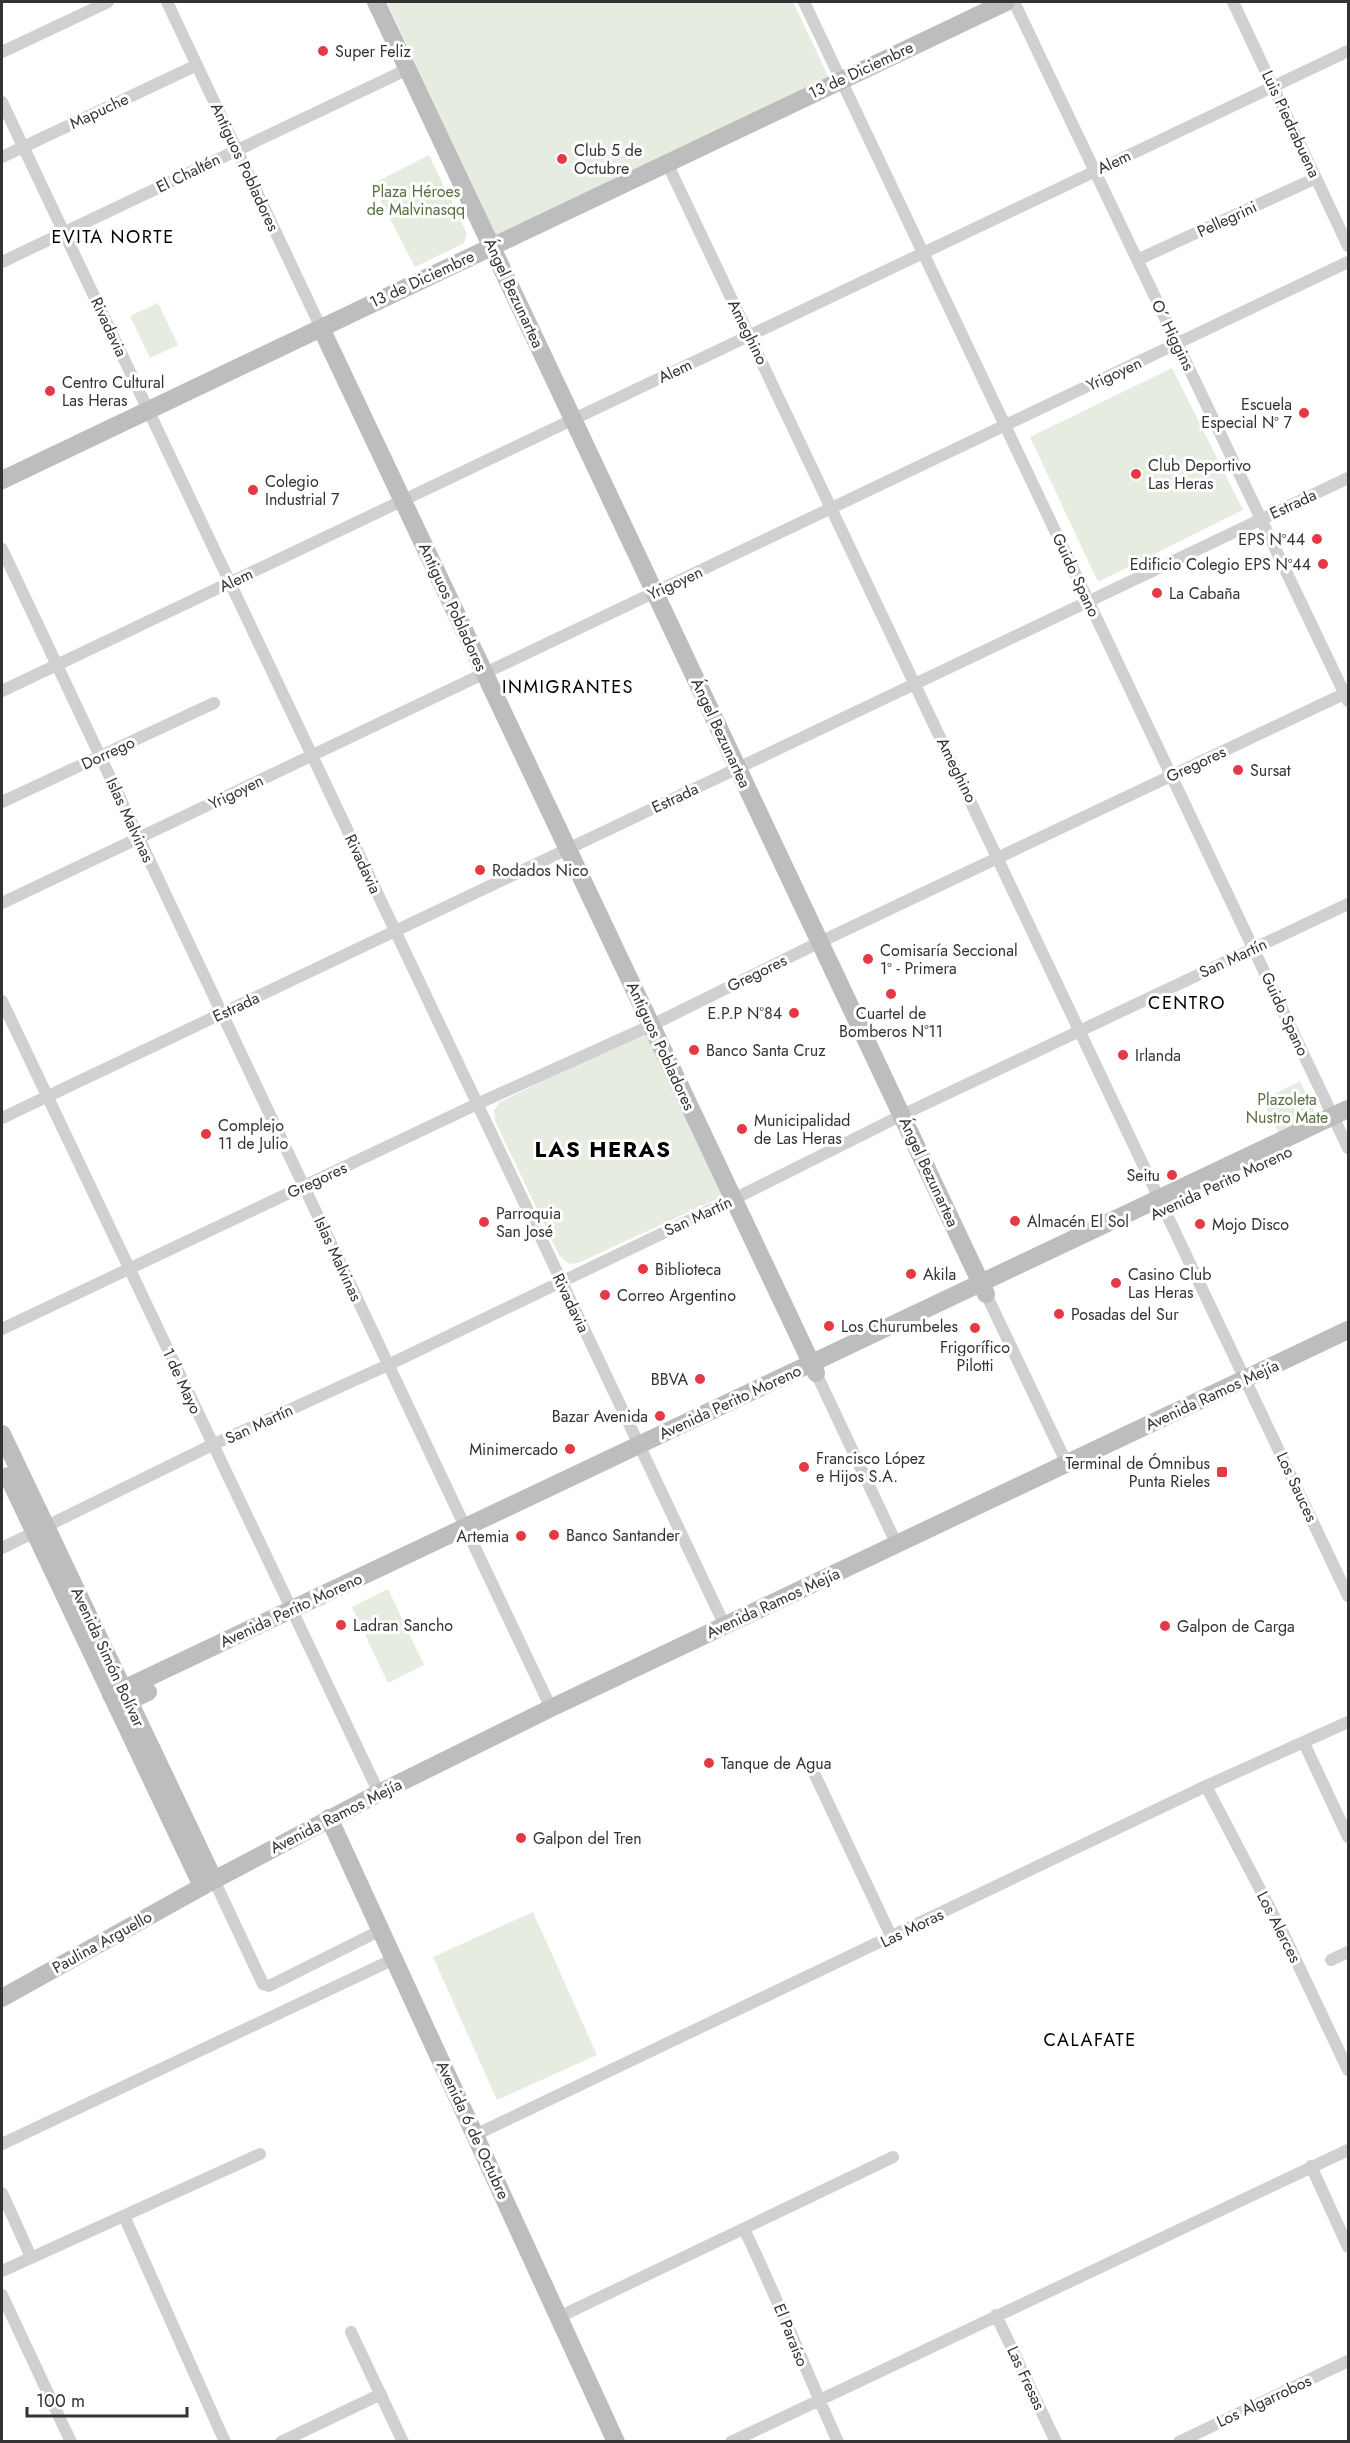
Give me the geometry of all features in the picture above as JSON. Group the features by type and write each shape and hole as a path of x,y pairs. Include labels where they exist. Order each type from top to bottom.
{"street":[{"path":"2,52 108,2"},
{"name":"Antiguos Pobladores","path":"167,2 897,1545"},
{"name":"Ángel Bezunartea","path":"376,2 1066,1464"},
{"name":"Guido Spano","path":"804,2 1254,948 1342,1118 1348,1148"},
{"name":"13 de Diciembre","path":"2,480 1006,2"},
{"name":"O´ Higgins","path":"1014,2 1347,696"},
{"name":"Luis Piedrabuena","path":"1233,2 1348,246"},
{"name":"Alem","path":"2,691 1348,51"},
{"name":"Mapuche","path":"2,157 197,65"},
{"name":"El Chaltén","path":"2,262 408,69"},
{"name":"Rivadavia","path":"2,102 725,1626"},
{"name":"Ameghino","path":"667,163 1247,1378"},
{"name":"Pellegrini","path":"1137,260 1316,178"},
{"name":"Yrigoyen","path":"2,903 1348,262"},
{"name":"Estrada","path":"2,1118 1348,478"},
{"name":"Islas Malvinas","path":"2,549 551,1708"},
{"name":"Gregores","path":"2,1329 477,1104 652,1025 820,942 1172,776 1347,696"},
{"name":"Dorrego","path":"2,802 214,703"},
{"name":"San Martín","path":"2,1548 212,1445 388,1365 734,1199 902,1115 1348,904"},
{"name":"1 de Mayo","path":"2,1001 379,1793"},
{"name":"Avenida Perito Moreno","path":"120,1698 642,1451 818,1376 984,1288 1342,1118"},
{"name":"Avenida Ramos Mejía","path":"208,1883 329,1818 551,1708 1348,1330"},
{"name":"Los Sauces","path":"1247,1378 1348,1596"},
{"name":"Avenida Simón Bolívar","path":"2,1434 40,1529 208,1883"},
{"name":"Avenida Simón Bolívar","path":"2,1462 40,1529"},
{"name":"Las Moras","path":"475,2135 892,1938 1206,1786 1348,1722"},
{"path":"1304,1743 1348,1837"},
{"path":"814,1773 892,1938"},
{"name":"Los Alerces","path":"1206,1786 1285,1937 1348,2070"},
{"name":"Avenida 6 de Octubre","path":"329,1818 616,2442"},
{"path":"208,1883 263,1984 268,1986 381,1930"},
{"name":"Paulina Arguello","path":"2,1998 208,1883"},
{"path":"1331,1960 1348,1952"},
{"path":"2,2144 394,1959"},
{"path":"731,2442 1348,2150"},
{"path":"2,2271 260,2154"},
{"path":"559,2317 893,2157"},
{"path":"1311,2166 1348,2247"},
{"path":"2,2193 32,2257"},
{"path":"124,2216 225,2442"},
{"name":"El Paraíso","path":"744,2229 771,2285 838,2442"},
{"path":"2,2295 71,2442"},
{"name":"Las Fresas","path":"996,2315 1056,2442"},
{"path":"351,2332 403,2442"},
{"name":"Los Algarrobos","path":"1179,2442 1348,2361"},
{"path":"282,2442 381,2394"}],"green space":[{"name":"Club 5 de Octubre","path":"387,2 793,2 830,80 497,238"},
{"name":"Plaza Héroes de Malvinasqq","path":"429,155 467,234 464,243 415,267 372,184"},
{"path":"158,303 178,345 150,358 130,316"},
{"name":"Club Deportivo Las Heras","path":"1172,368 1243,510 1098,582 1030,437"},
{"path":"647,1033 723,1193 715,1200 578,1263 569,1264 559,1255 495,1121 494,1110 500,1102 638,1035"},
{"name":"Plazoleta Nustro Mate","path":"1300,1081 1314,1110 1313,1117 1279,1134 1262,1100"},
{"path":"388,1589 424,1665 388,1683 352,1607"},
{"path":"533,1912 597,2055 497,2100 433,1957"}],"place":[{"name":"Super Feliz","path":"323,51"},
{"name":"Club 5 de Octubre","path":"562,159"},
{"name":"Centro Cultural Las Heras","path":"50,391"},
{"name":"Escuela Especial Nº 7","path":"1304,413"},
{"name":"Club Deportivo Las Heras","path":"1136,474"},
{"name":"Colegio Industrial 7","path":"253,490"},
{"name":"EPS Nº44","path":"1317,539"},
{"name":"Edificio Colegio EPS Nº44","path":"1323,564"},
{"name":"La Cabaña","path":"1157,593"},
{"name":"Sursat","path":"1238,770"},
{"name":"Rodados Nico","path":"480,870"},
{"name":"Comisaría Seccional 1º - Primera","path":"868,959"},
{"name":"Cuartel de Bomberos N°11","path":"891,994"},
{"name":"E.P.P N°84","path":"794,1013"},
{"name":"Banco Santa Cruz","path":"694,1050"},
{"name":"Irlanda","path":"1123,1055"},
{"name":"Municipalidad de Las Heras","path":"742,1129"},
{"name":"Complejo 11 de Julio","path":"206,1134"},
{"name":"Seitu","path":"1172,1175"},
{"name":"Almacén El Sol","path":"1015,1221"},
{"name":"Parroquia San José","path":"484,1222"},
{"name":"Mojo Disco","path":"1200,1224"},
{"name":"Biblioteca","path":"643,1269"},
{"name":"Akila","path":"911,1274"},
{"name":"Casino Club Las Heras","path":"1116,1283"},
{"name":"Correo Argentino","path":"605,1295"},
{"name":"Posadas del Sur","path":"1059,1314"},
{"name":"Los Churumbeles","path":"829,1326"},
{"name":"Frigorífico Pilotti","path":"975,1328"},
{"name":"BBVA","path":"700,1379"},
{"name":"Bazar Avenida","path":"660,1416"},
{"name":"Minimercado","path":"570,1449"},
{"name":"Francisco López e Hijos S.A.","path":"804,1467"},
{"name":"Terminal de Ómnibus Punta Rieles","path":"1222,1472"},
{"name":"Banco Santander","path":"554,1535"},
{"name":"Artemia","path":"521,1536"},
{"name":"Ladran Sancho","path":"341,1625"},
{"name":"Galpon de Carga","path":"1165,1626"},
{"name":"Tanque de Agua","path":"709,1763"},
{"name":"Galpon del Tren","path":"521,1838"}],"district":[{"name":"EVITA NORTE","path":"113,237"},
{"name":"INMIGRANTES","path":"568,687"},
{"name":"CENTRO","path":"1187,1003"},
{"name":"LAS HERAS","path":"603,1149"},
{"name":"CALAFATE","path":"1090,2040"}]}
